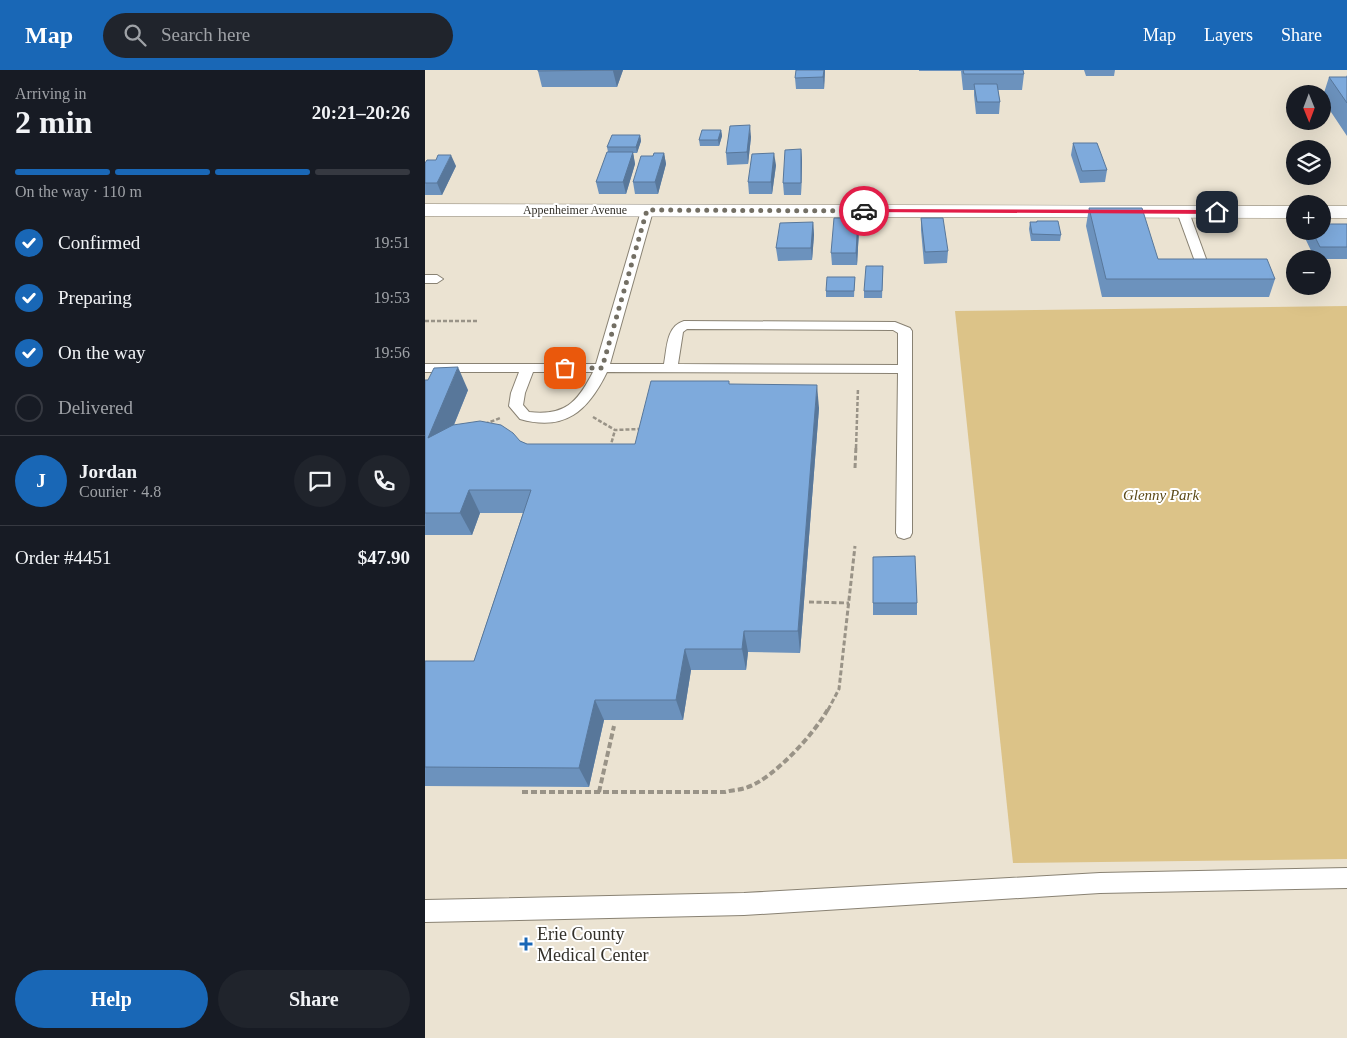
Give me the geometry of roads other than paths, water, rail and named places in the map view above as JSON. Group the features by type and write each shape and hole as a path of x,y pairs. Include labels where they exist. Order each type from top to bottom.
{"street":[{"name":"Appenheimer Avenue","path":"425,210 1286,212"},
{"path":"1331,212 1347,212"}],"lane":[{"path":"528,368 518,393 516,406 525,416 548,419 572,411 589,392 602,368 647,210"},
{"path":"1183,212 1203,268"},
{"path":"670,368 677,331 684,325 895,326 905,330 904,533"},
{"path":"425,368 905,369"},
{"path":"425,911 744,904 1100,883 1347,878"}],"place":[{"name":"Erie County Medical Center","path":"526,944"}],"park label":[{"name":"Glenny Park","path":"1161,495"}]}
